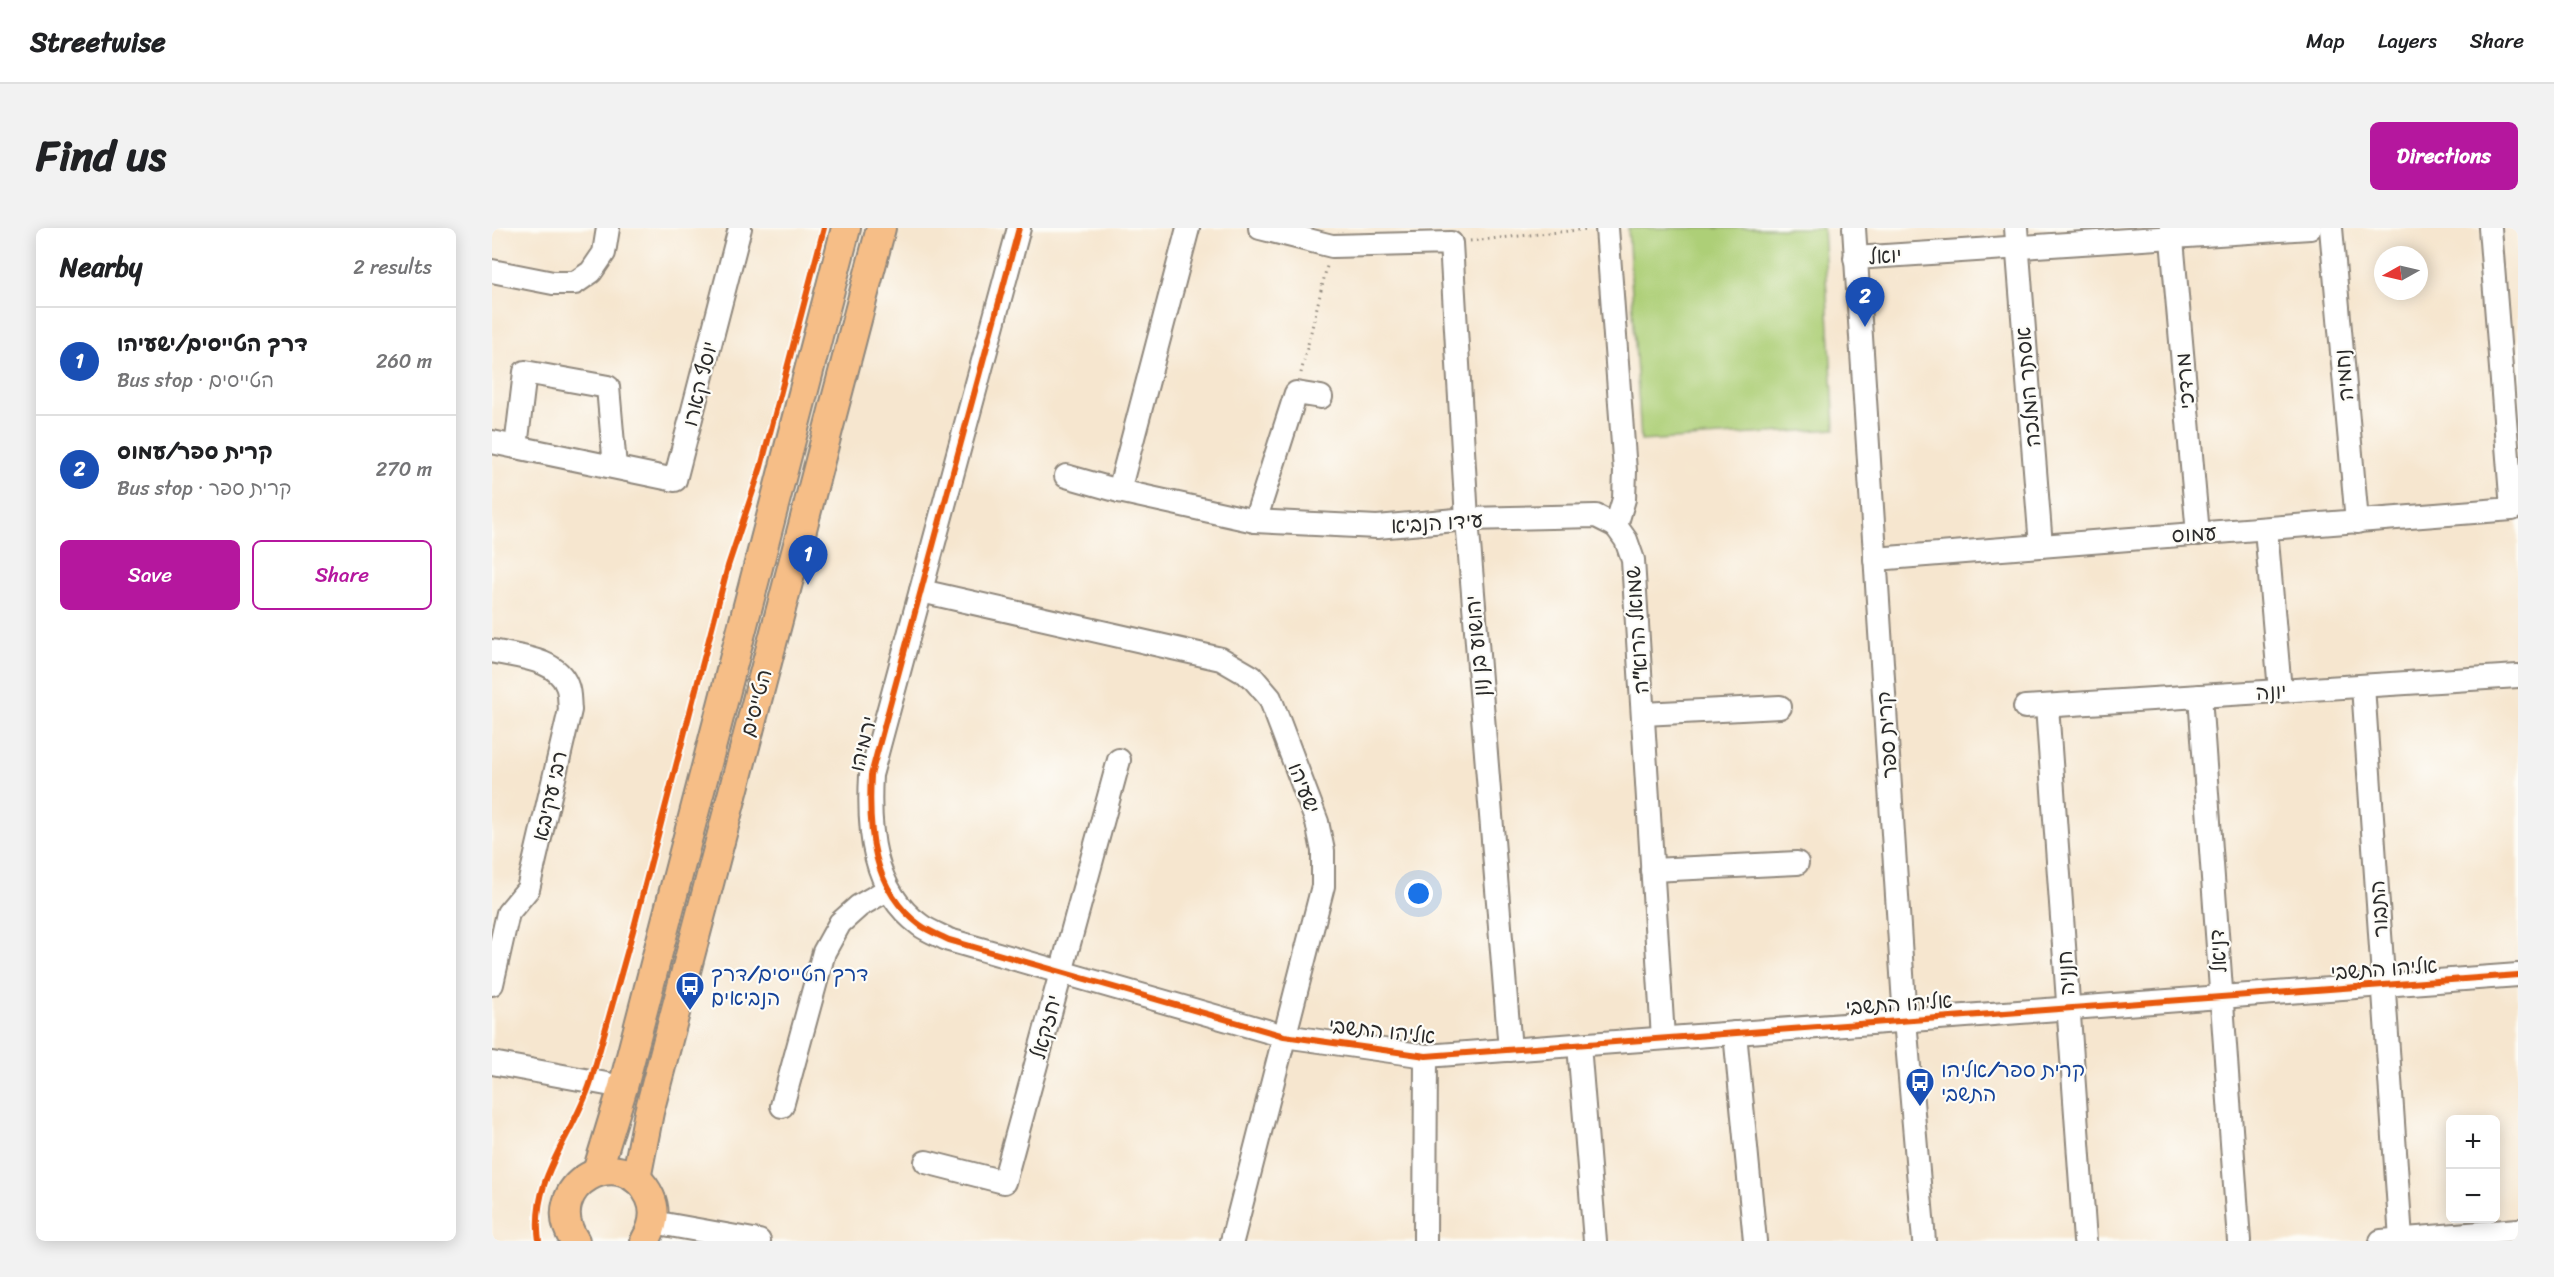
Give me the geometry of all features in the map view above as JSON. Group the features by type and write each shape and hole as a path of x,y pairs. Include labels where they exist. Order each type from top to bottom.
{"main road":[{"name":"הטייסים","path":"597,1173 623,1087 846,228"},
{"name":"הטייסים","path":"636,1179 649,1112 881,228"},
{"path":"575,1241 566,1221 568,1200 579,1183 597,1173 617,1171 636,1179 645,1189 651,1201 649,1232"}],"street":[{"path":"492,271 553,283 575,284 591,272 604,253 609,228"},
{"name":"יוסף קארו","path":"492,442 675,480 740,228"},
{"name":"ירמיהו","path":"1019,228 871,775 869,811 873,842 887,890 919,924 949,940 1284,1036"},
{"path":"1119,491 1188,228"},
{"path":"1260,228 1332,246 1450,243"},
{"path":"1607,228 1625,471 1624,499 1616,526"},
{"name":"קרית ספר","path":"1854,228 1905,1020 1924,1241"},
{"name":"יואל","path":"1856,258 2016,238 2310,228"},
{"name":"נחמיה","path":"2331,228 2357,522"},
{"name":"עמוס","path":"1875,559 2512,509 2490,228"},
{"name":"מרדכי","path":"2172,232 2198,534"},
{"name":"אסתר המלכה","path":"2016,238 2041,546"},
{"name":"יהושוע בן נון","path":"1450,243 1467,519 1510,1050"},
{"path":"516,447 525,372 608,387 615,467"},
{"path":"1255,521 1296,393 1321,398"},
{"name":"עידו הנביא","path":"1066,476 1119,491 1255,521 1377,527 1467,519 1596,516 1616,526"},
{"name":"שמואל הרוא\"ה","path":"1616,526 1626,540 1633,561 1663,1038"},
{"path":"2266,529 2280,691"},
{"name":"ישעיהו","path":"921,591 1221,659 1252,677 1270,698 1317,822 1323,851 1323,886 1232,1241"},
{"name":"רבי עקיבא","path":"492,651 544,663 560,673 568,687 570,710 528,889 500,911 492,984"},
{"name":"יונה","path":"2036,707 2518,676"},
{"name":"התבור","path":"2363,686 2384,985 2391,1240"},
{"name":"דניאל","path":"2200,696 2239,1241"},
{"path":"1643,714 1779,707"},
{"name":"חנניה","path":"2036,707 2068,1008 2085,1241"},
{"name":"יחזקאל","path":"926,1162 1004,1182 1119,760"},
{"path":"1652,870 1797,863"},
{"path":"782,1106 824,952 840,923 860,906 887,890"},
{"name":"אליהו התשבי","path":"1284,1036 1426,1056 2518,975"},
{"path":"1735,1033 1755,1241"},
{"path":"1579,1045 1595,1241"},
{"path":"1425,1241 1426,1056"},
{"path":"492,1063 623,1087"},
{"path":"2391,1240 2518,1230"},
{"path":"649,1232 759,1241"}],"path":[{"path":"1450,243 1596,228"},
{"path":"1296,393 1332,246"}],"green space":[{"path":"1628,228 1823,228 1835,429 1641,441"}],"cycle path":[{"path":"539,1241 538,1218 541,1197 555,1158 591,1081 633,931 728,566 761,467 824,228"},
{"path":"1019,228 871,775 873,837 876,857 883,876 904,911 930,931 949,940 1284,1036 1426,1056 2518,975"}],"place":[{"name":"קרית ספר/עמוס","path":"1865,327"},
{"name":"דרך הטייסים/ישעיהו","path":"808,585"},
{"name":"דרך הטייסים/דרך הנביאים","path":"690,1012"},
{"name":"קרית ספר/אליהו התשבי","path":"1920,1108"}]}
